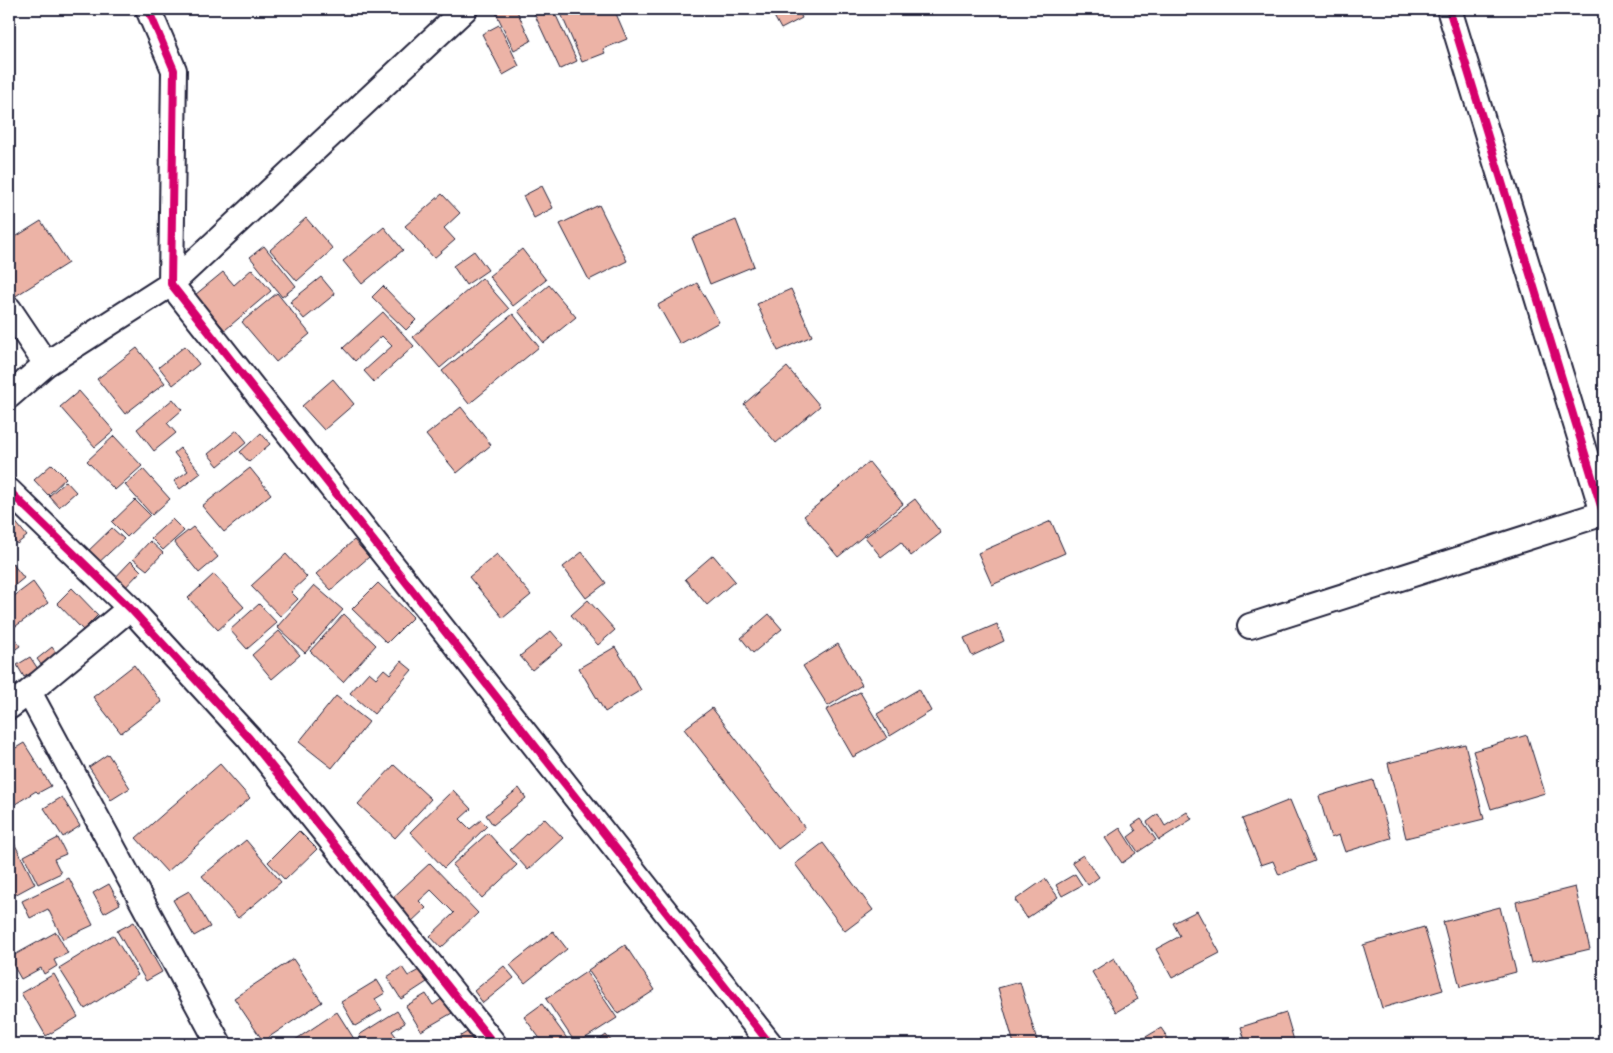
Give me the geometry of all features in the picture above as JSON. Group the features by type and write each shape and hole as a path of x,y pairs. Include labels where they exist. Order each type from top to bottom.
{"street":[{"path":"148,9 174,70 171,284 770,1044"},
{"path":"9,396 46,364 171,284 464,9"},
{"path":"1250,626 1604,514 1449,9"},
{"path":"9,309 46,364"},
{"path":"9,491 130,608 250,738 494,1044"},
{"path":"9,707 130,608"},
{"path":"29,692 219,1044"}],"building":[{"path":"506,9 516,9 531,41 514,50 496,13"},
{"path":"532,9 553,9 577,61 560,69"},
{"path":"559,9 614,9 627,39 603,49 605,53 582,62"},
{"path":"770,9 798,9 802,18 781,29"},
{"path":"499,25 519,66 503,75 482,34"},
{"path":"542,186 553,208 534,218 523,196"},
{"path":"442,194 460,213 444,228 455,240 434,258 405,226"},
{"path":"599,205 627,261 589,280 560,224"},
{"path":"306,218 333,249 297,281 270,250"},
{"path":"736,220 754,266 710,284 692,238"},
{"path":"41,221 68,263 14,297 9,289 9,241"},
{"path":"384,227 403,250 362,284 343,261"},
{"path":"264,246 296,286 282,297 250,257"},
{"path":"522,249 546,280 513,306 489,276"},
{"path":"474,251 488,270 466,285 453,266"},
{"path":"252,269 271,291 225,330 195,295 223,272 234,285"},
{"path":"321,277 335,294 304,319 290,302"},
{"path":"482,278 509,309 440,368 413,337"},
{"path":"697,283 719,322 680,344 658,305"},
{"path":"549,285 576,317 544,343 518,311"},
{"path":"383,286 416,320 406,330 372,297"},
{"path":"791,289 812,336 778,351 757,304"},
{"path":"277,293 310,334 276,362 242,322"},
{"path":"383,312 414,346 374,382 364,371 392,346 382,336 355,361 343,348"},
{"path":"513,314 539,347 469,404 442,371"},
{"path":"185,346 199,364 173,385 159,367"},
{"path":"137,348 165,383 125,414 97,379"},
{"path":"787,367 820,406 776,443 744,404"},
{"path":"333,379 354,404 324,430 302,406"},
{"path":"79,391 114,431 95,447 60,407"},
{"path":"173,399 182,410 167,423 176,433 154,451 137,429"},
{"path":"461,407 491,445 457,473 426,435"},
{"path":"237,430 247,442 218,466 208,454"},
{"path":"261,433 270,444 249,462 240,452"},
{"path":"114,436 142,466 115,490 87,461"},
{"path":"180,448 201,473 180,489 174,481 188,471 174,453"},
{"path":"869,462 903,504 838,557 804,516"},
{"path":"52,464 66,478 48,495 34,480"},
{"path":"250,468 271,494 224,532 202,506"},
{"path":"143,469 170,499 152,515 125,485"},
{"path":"66,481 76,492 59,507 49,496"},
{"path":"915,499 941,533 911,556 901,542 881,557 865,537"},
{"path":"135,500 150,515 127,537 112,522"},
{"path":"9,514 27,536 17,544 9,533"},
{"path":"172,519 184,531 163,550 151,538"},
{"path":"1051,521 1065,553 992,585 978,553"},
{"path":"193,527 218,557 199,573 174,542"},
{"path":"112,528 124,539 95,566 84,555"},
{"path":"354,540 369,557 331,590 316,574"},
{"path":"150,541 163,553 147,570 133,559"},
{"path":"582,552 606,583 586,598 563,567"},
{"path":"286,554 307,577 291,592 298,599 280,616 251,586"},
{"path":"497,554 531,595 503,618 469,577"},
{"path":"713,555 735,581 707,605 685,579"},
{"path":"131,561 141,571 120,593 110,583"},
{"path":"12,563 24,578 9,590 9,566"},
{"path":"214,574 244,607 218,630 188,598"},
{"path":"33,582 48,603 9,631 9,600"},
{"path":"378,583 413,617 387,643 352,609"},
{"path":"314,585 343,610 305,653 277,627"},
{"path":"72,588 98,615 83,630 57,603"},
{"path":"588,600 615,630 598,645 571,615"},
{"path":"259,604 277,623 247,649 230,630"},
{"path":"344,614 376,645 343,682 310,651"},
{"path":"769,614 782,629 753,653 741,638"},
{"path":"997,624 1004,641 972,656 964,638"},
{"path":"9,631 20,646 9,654"},
{"path":"279,631 300,655 272,679 252,655"},
{"path":"551,631 563,645 532,670 520,656"},
{"path":"838,644 862,685 828,706 803,666"},
{"path":"52,647 60,658 45,670 37,659"},
{"path":"615,647 641,690 605,712 579,668"},
{"path":"30,657 38,669 24,677 17,665"},
{"path":"401,661 412,670 374,714 350,693 369,672 376,678 384,669 390,674"},
{"path":"134,665 162,702 121,733 93,697"},
{"path":"919,689 931,711 890,736 877,714"},
{"path":"860,692 887,738 853,757 826,710"},
{"path":"336,696 369,722 332,768 299,742"},
{"path":"712,708 805,828 778,849 684,729"},
{"path":"1527,735 1545,793 1491,809 1473,751"},
{"path":"24,743 51,786 38,793 36,791 9,808 9,752"},
{"path":"1465,744 1484,819 1406,838 1388,763"},
{"path":"108,754 130,788 111,800 89,767"},
{"path":"220,764 250,798 167,872 136,838"},
{"path":"394,765 431,799 395,838 358,804"},
{"path":"1373,780 1391,838 1345,852 1339,835 1331,838 1319,796"},
{"path":"519,788 526,798 493,825 486,815"},
{"path":"453,790 471,809 460,819 470,829 481,820 487,826 444,868 410,832"},
{"path":"62,797 80,826 63,837 44,808"},
{"path":"1290,800 1315,861 1279,875 1273,861 1261,865 1242,819"},
{"path":"1187,812 1192,819 1159,840 1147,822 1158,814 1165,826"},
{"path":"544,818 563,838 528,870 510,850"},
{"path":"1141,819 1156,840 1138,852 1128,837 1136,831 1132,825"},
{"path":"1120,828 1136,853 1122,863 1105,838"},
{"path":"299,831 317,849 285,880 268,862"},
{"path":"488,833 517,865 482,898 452,865"},
{"path":"11,837 35,884 9,898 9,838"},
{"path":"58,838 66,854 54,859 61,873 38,884 24,856"},
{"path":"246,840 281,882 238,918 202,876"},
{"path":"823,843 873,910 845,931 795,864"},
{"path":"1083,855 1099,877 1088,885 1072,862"},
{"path":"430,863 478,913 441,948 430,936 454,913 431,890 419,901 426,908 409,924 388,902"},
{"path":"1075,874 1082,885 1062,896 1056,885"},
{"path":"69,878 93,925 63,939 48,909 30,918 22,901"},
{"path":"1045,879 1058,897 1027,918 1015,900"},
{"path":"109,884 120,904 104,913 93,893"},
{"path":"1575,887 1590,949 1531,963 1516,902"},
{"path":"189,891 210,927 194,936 173,900"},
{"path":"1500,907 1516,972 1460,987 1443,922"},
{"path":"1197,911 1220,953 1172,978 1156,949 1180,936 1173,923"},
{"path":"134,922 162,972 146,981 117,931"},
{"path":"1424,927 1443,990 1382,1008 1363,945"},
{"path":"553,931 567,949 525,983 510,965"},
{"path":"56,932 68,953 54,960 57,966 44,974 41,968 21,979 9,958"},
{"path":"113,935 138,975 85,1009 59,968"},
{"path":"625,945 655,990 618,1014 588,970"},
{"path":"1114,958 1138,999 1116,1012 1092,972"},
{"path":"293,959 322,1002 263,1041 234,998"},
{"path":"504,966 514,978 483,1003 474,991"},
{"path":"402,967 408,976 419,970 427,982 401,999 387,977"},
{"path":"586,972 617,1018 576,1044 546,999"},
{"path":"54,974 78,1017 46,1036 21,993"},
{"path":"377,980 385,993 375,999 382,1010 355,1026 341,1002"},
{"path":"1020,982 1038,1044 1014,1044 998,988"},
{"path":"426,994 433,1005 443,998 452,1013 421,1031 406,1006"},
{"path":"542,1004 571,1044 544,1044 524,1017"},
{"path":"397,1011 405,1023 392,1031 401,1043 365,1044 359,1035"},
{"path":"337,1012 356,1042 353,1044 289,1044"},
{"path":"1286,1013 1295,1044 1246,1044 1241,1027"},
{"path":"1161,1028 1172,1044 1134,1044"},
{"path":"467,1032 475,1044 460,1044 456,1039"},
{"path":"606,1035 614,1044 594,1044"}],"cycle path":[{"path":"148,9 174,70 171,284 770,1044"},
{"path":"1449,9 1604,516"},
{"path":"9,491 130,608 249,738 494,1044"}]}
